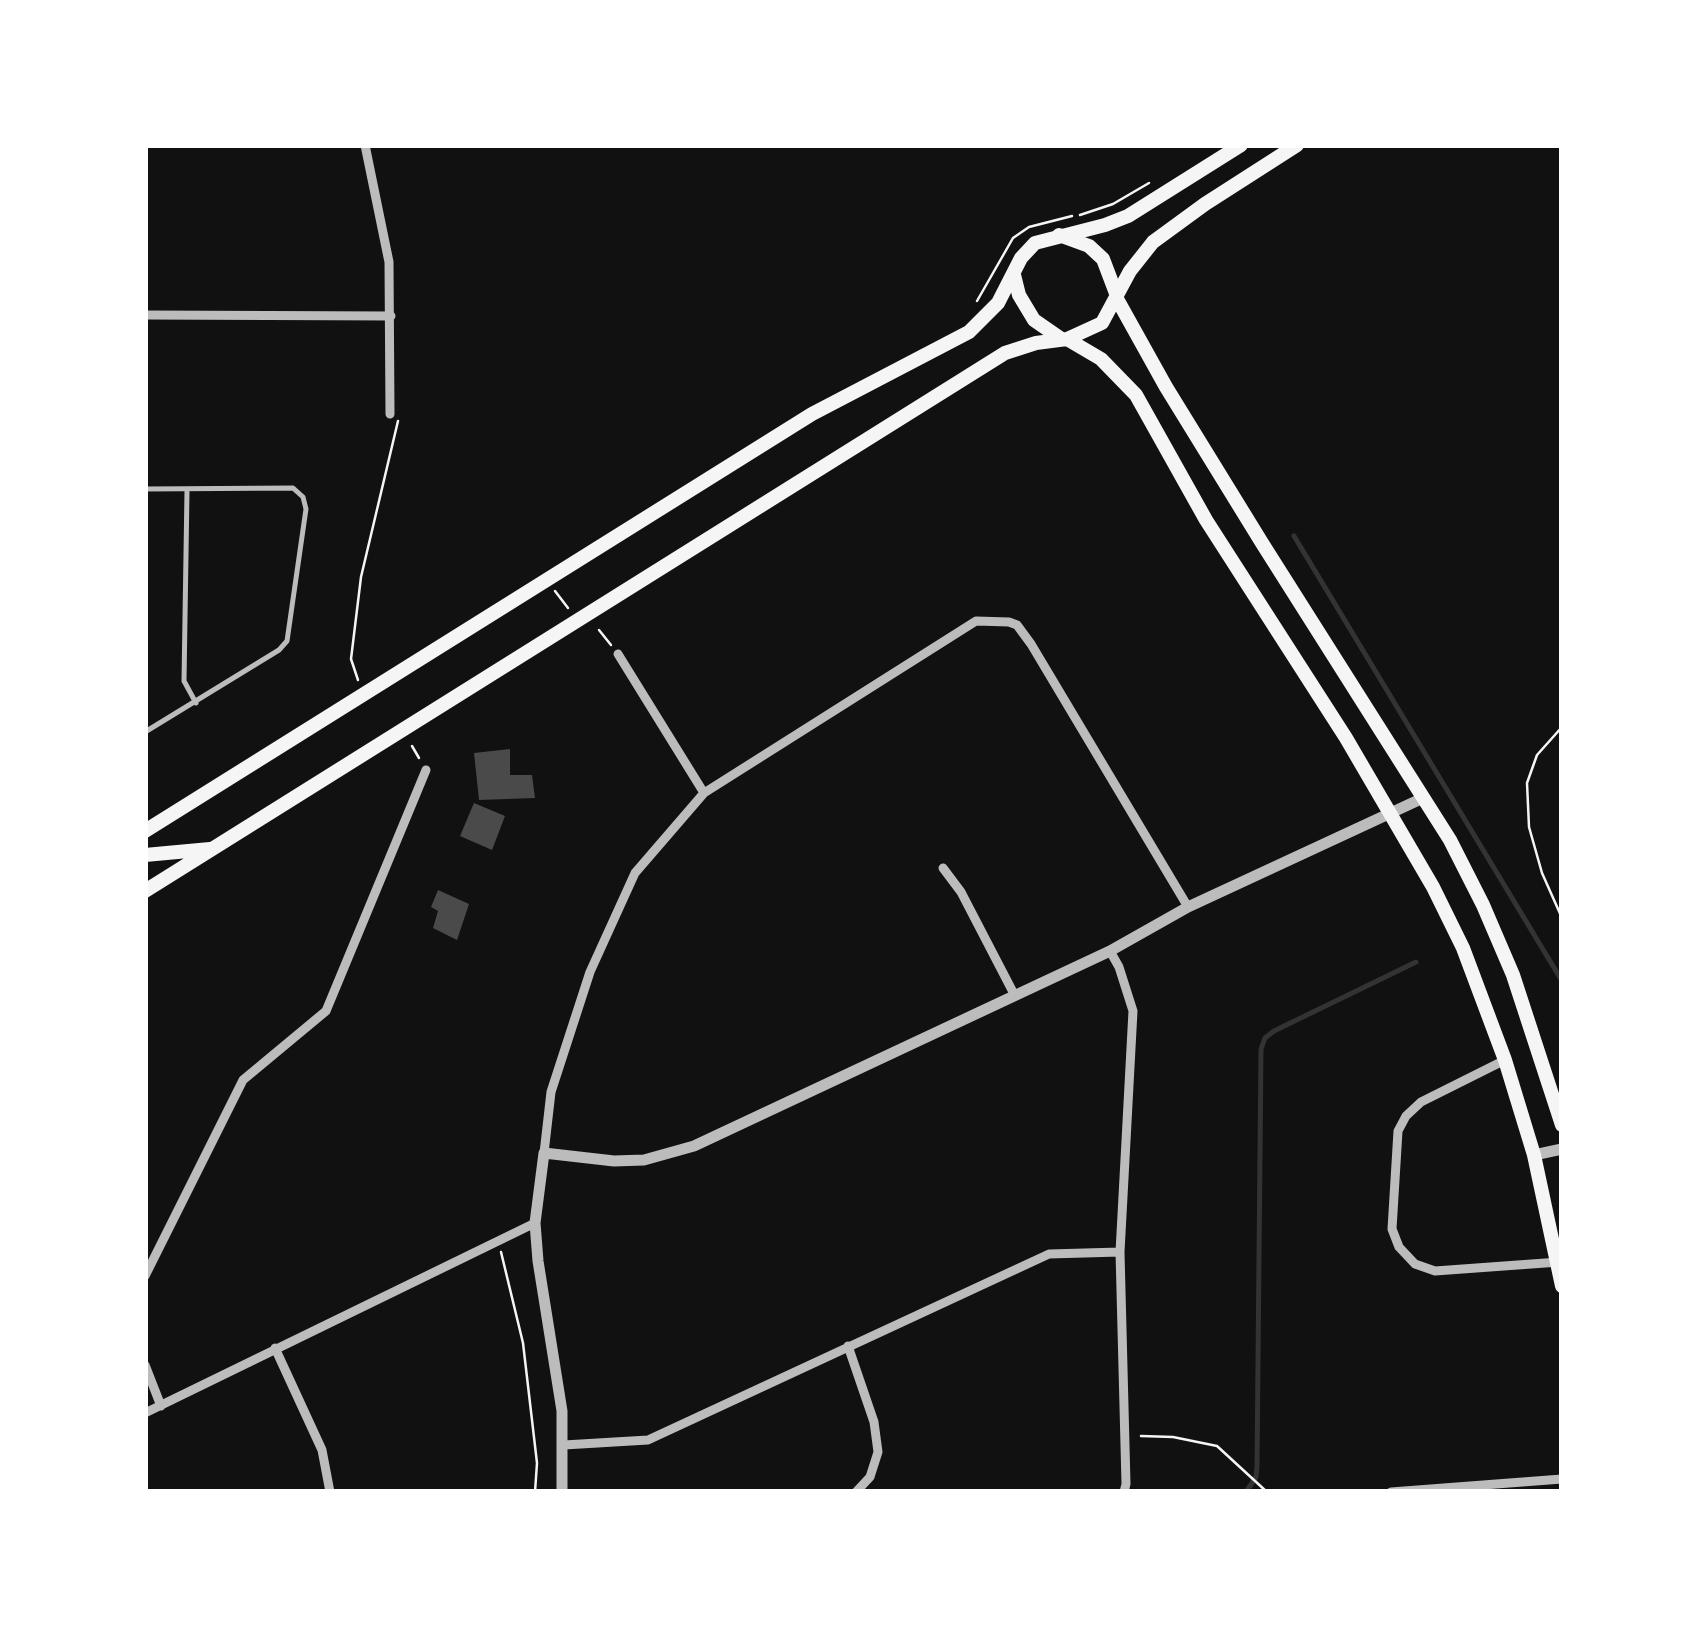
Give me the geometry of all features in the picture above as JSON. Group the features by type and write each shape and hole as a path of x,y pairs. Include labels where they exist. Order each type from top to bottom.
{"main road":[{"path":"145,831 841,397 969,332 998,303 1028,248 1058,235 1128,216 1241,145"},
{"path":"145,890 1006,353 1102,323 1140,257 1170,228 1297,145"},
{"path":"1058,235 1089,246 1103,259 1117,298 1166,387 1450,840 1500,941 1562,1125"},
{"path":"1014,276 1019,295 1034,320 1101,359 1136,396 1206,520 1434,886 1463,948 1505,1060 1534,1155 1562,1286"},
{"path":"145,855 216,848"}],"street":[{"path":"365,145 389,262 390,414"},
{"path":"145,315 391,316"},
{"path":"562,1492 562,1411 535,1223 551,1092 590,972 634,873 704,793 976,621 1009,622 1018,625 1031,644 1188,907"},
{"path":"618,654 704,793"},
{"path":"145,1276 243,1080 326,1011 426,770"},
{"path":"544,1153 614,1161 644,1160 694,1146 1110,951 1188,907 1423,798"},
{"path":"942,868 961,892 1014,994"},
{"path":"1110,951 1120,967 1133,1012 1120,1252 1124,1492"},
{"path":"1505,1060 1421,1102 1406,1116 1398,1131 1392,1228 1400,1248 1415,1264 1435,1271 1558,1262"},
{"path":"1534,1155 1562,1149"},
{"path":"145,1413 535,1223"},
{"path":"564,1445 648,1440 1048,1254 1120,1252"},
{"path":"848,1346 874,1422 878,1452 870,1476 856,1492"},
{"path":"275,1348 322,1450 330,1492"},
{"path":"145,1365 161,1406"},
{"path":"1391,1492 1562,1479"}],"lane":[{"path":"145,490 187,492 201,486 293,488 303,497 306,509 286,641 279,650 145,732"},
{"path":"187,492 184,681 196,702"}],"path":[{"path":"366,692 353,673 350,658 361,577 400,423 390,414"},
{"path":"547,579 576,620"},
{"path":"599,630 603,636"},
{"path":"1562,726 1537,755 1527,783 1529,827 1542,873 1562,918"},
{"path":"498,1240 524,1343 536,1463 535,1492"},
{"path":"1141,1436 1174,1437 1217,1446 1267,1492"}],"building":[{"path":"510,749 510,775 532,775 535,798 479,800 474,753"},
{"path":"474,803 505,816 492,850 460,836"},
{"path":"438,890 469,904 457,940 433,928 438,911 431,907"}],"waterway":[{"path":"1294,536 1562,981"},
{"path":"1246,1492 1256,1477 1257,1466 1261,1049 1265,1038 1274,1031 1416,962"}]}
